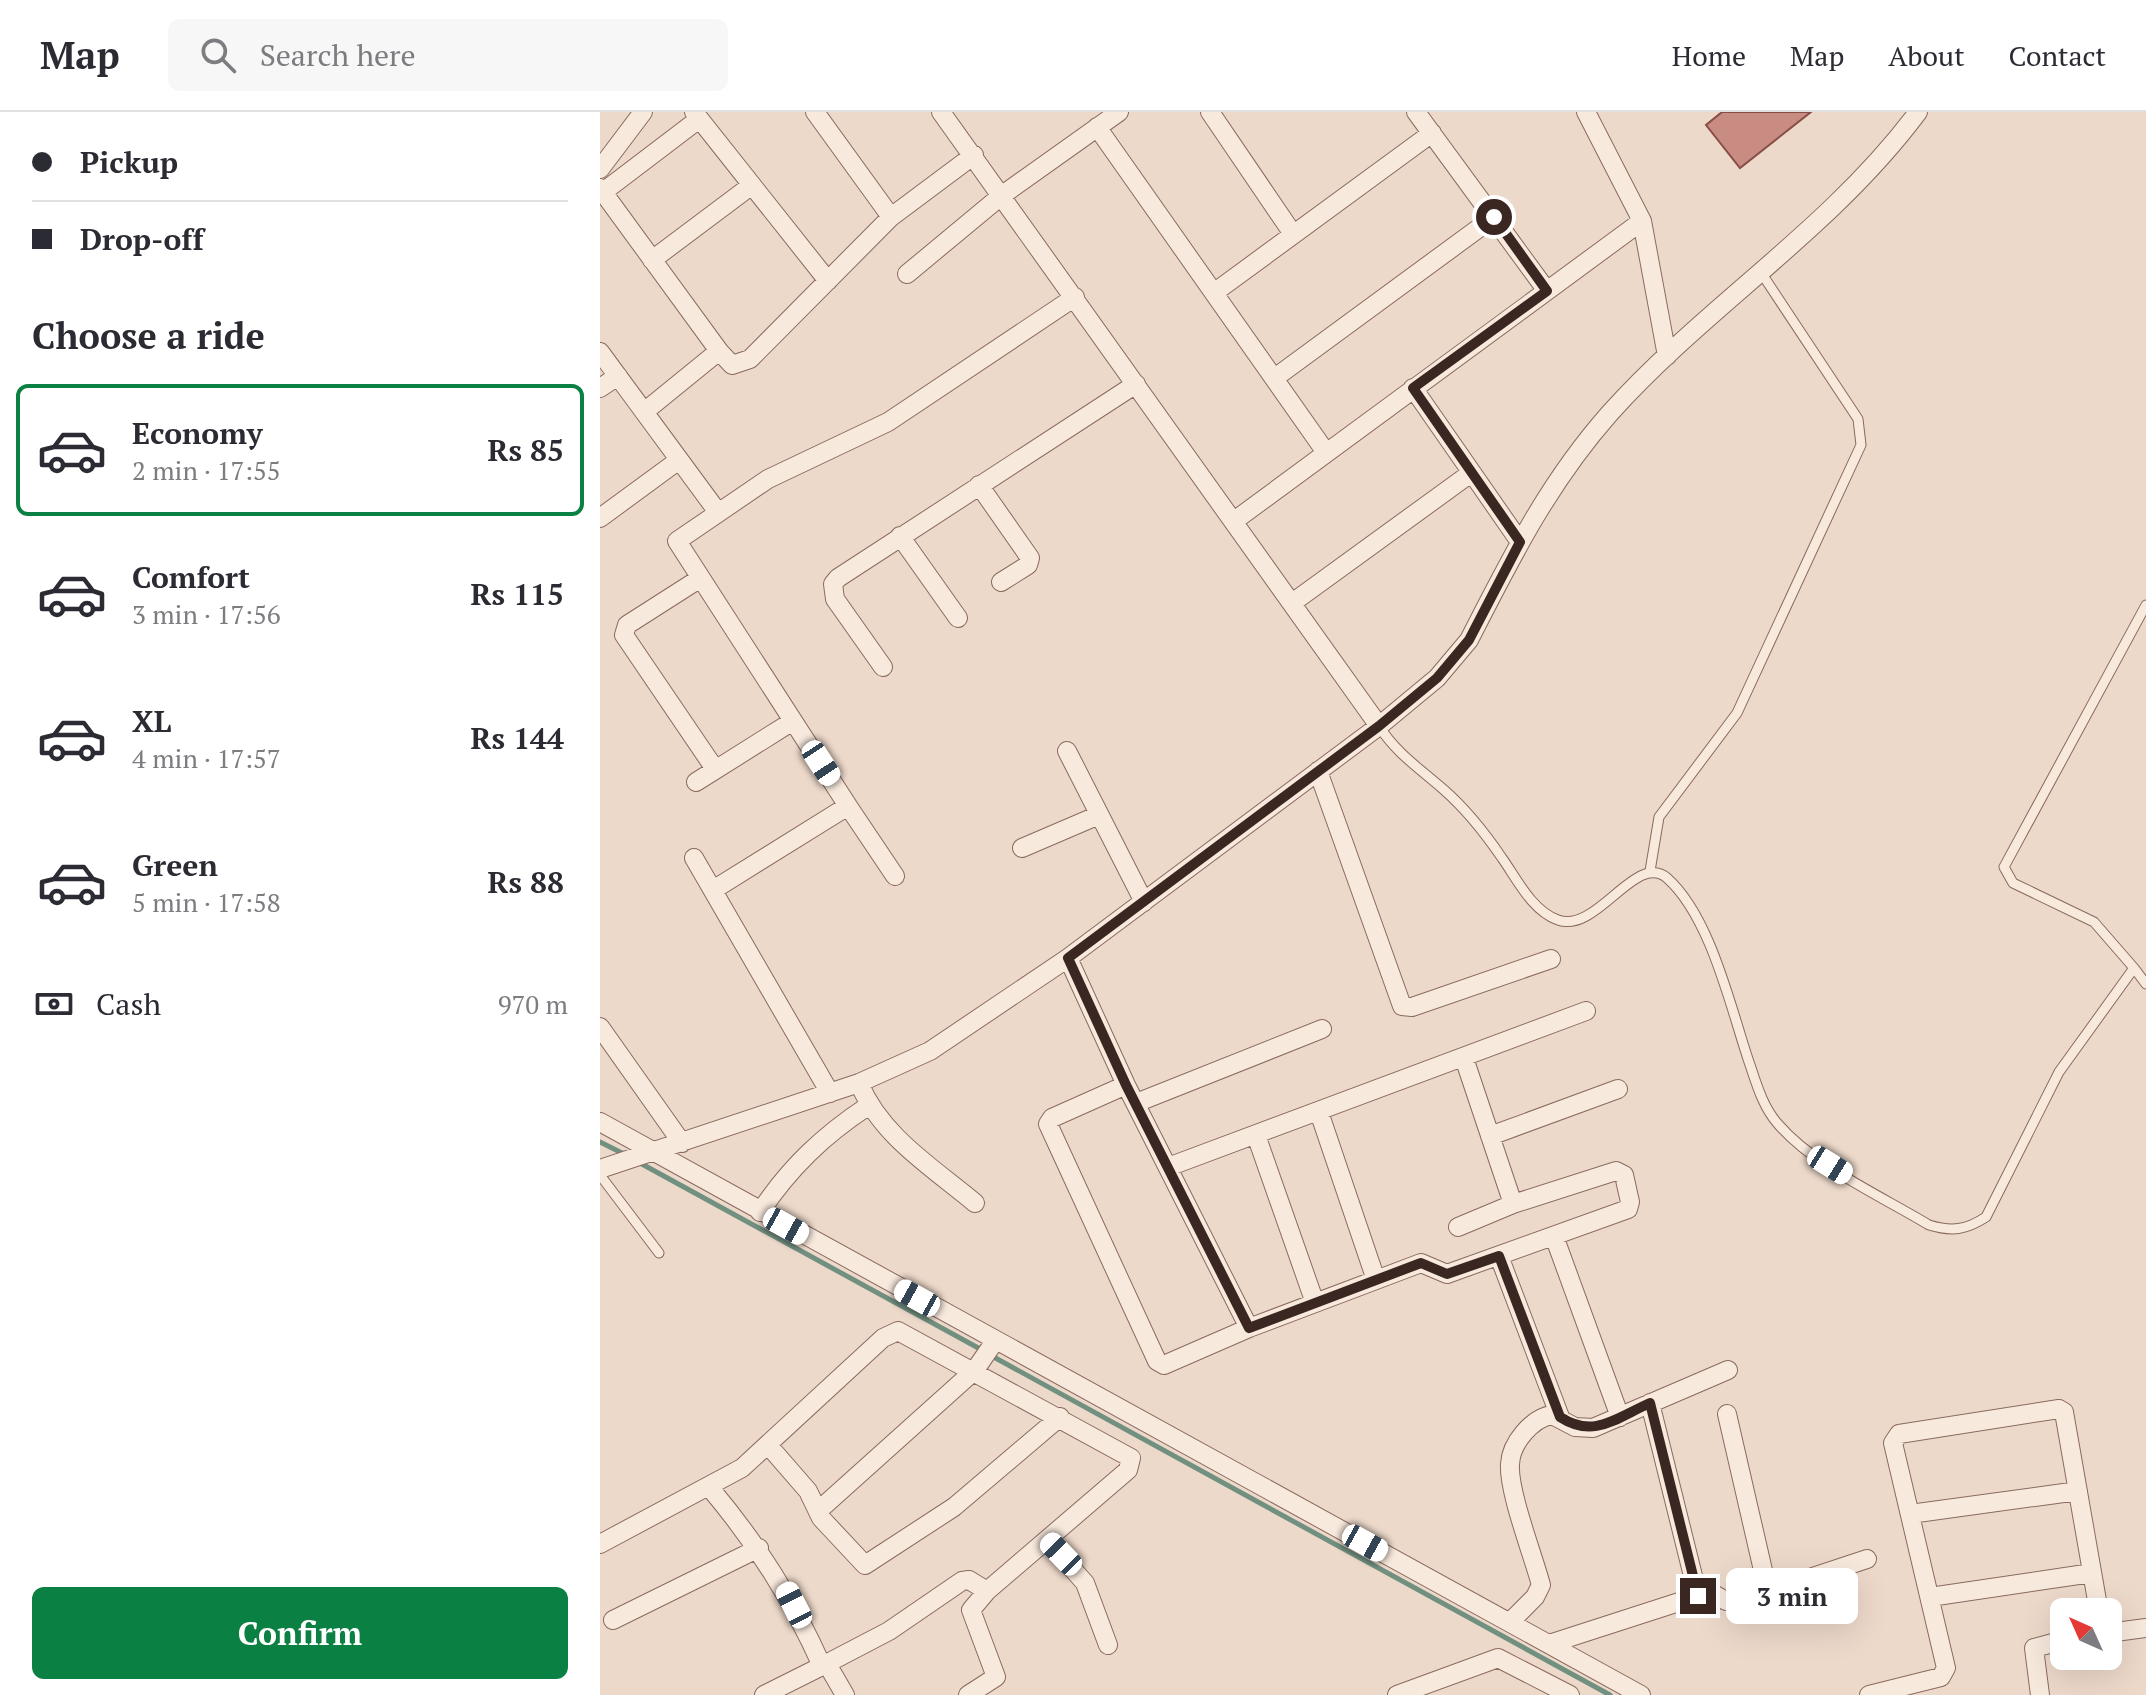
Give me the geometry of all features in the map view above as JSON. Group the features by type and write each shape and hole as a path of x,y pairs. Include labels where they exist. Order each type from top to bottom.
{"street":[{"path":"600,169 643,112"},
{"path":"815,112 891,217"},
{"path":"941,112 1379,726"},
{"path":"907,274 1001,196 1119,112"},
{"path":"1210,112 1293,234"},
{"path":"1416,112 1547,291"},
{"path":"1586,112 1642,221 1667,356"},
{"path":"603,1170 859,1083 930,1051 1068,958 1379,726 1455,661 1538,506 1569,462 1611,413 1667,356 1762,274 1862,178 1918,112"},
{"path":"828,281 696,116 601,190 719,351 732,365 744,364 828,281 891,217 974,155"},
{"path":"1097,127 1276,377 1325,451"},
{"path":"1215,292 1432,133"},
{"path":"652,260 752,185"},
{"path":"1276,377 1494,217"},
{"path":"1234,521 1325,451 1642,221"},
{"path":"895,876 677,541 717,511 781,472 888,422 1075,297"},
{"path":"644,412 719,351"},
{"path":"600,352 717,511"},
{"path":"600,388 618,376"},
{"path":"883,667 835,599 833,584 900,536 1136,384"},
{"path":"1413,388 1520,542"},
{"path":"600,518 679,460"},
{"path":"1292,603 1471,473"},
{"path":"979,485 1030,558 1028,565 1001,582"},
{"path":"900,536 958,618"},
{"path":"699,579 627,625 624,635 715,769"},
{"path":"696,782 793,721"},
{"path":"1067,751 1144,902"},
{"path":"1318,771 1402,1006 1412,1007 1551,959"},
{"path":"713,890 848,806"},
{"path":"1022,848 1099,815"},
{"path":"694,858 830,1093"},
{"path":"1068,958 1126,1085 1249,1328"},
{"path":"1168,1167 1586,1011"},
{"path":"600,1027 682,1143"},
{"path":"1136,1103 1322,1029"},
{"path":"1464,1058 1513,1204"},
{"path":"859,1083 868,1106 886,1129 975,1203"},
{"path":"1126,1085 1052,1118 1048,1124 1157,1361 1164,1365 1249,1328 1421,1263 1447,1274 1628,1209 1630,1202 1624,1175 1616,1171 1513,1204 1458,1227"},
{"path":"1490,1136 1618,1089"},
{"path":"760,1212 813,1147 868,1106"},
{"path":"1319,1112 1376,1280"},
{"path":"600,1122 760,1212 987,1355 1549,1644 1566,1683"},
{"path":"1256,1135 1315,1303"},
{"path":"1554,1236 1620,1417"},
{"path":"1499,1256 1560,1417"},
{"path":"600,1544 665,1507 710,1488 742,1468 891,1333 905,1332 987,1355 1060,1417 1127,1454 1132,1464 987,1591 971,1610 996,1677 968,1695"},
{"path":"818,1511 987,1355"},
{"path":"1510,1622 1540,1591 1541,1585 1512,1481 1512,1455 1518,1442 1542,1416 1560,1417 1583,1429 1620,1417 1728,1370"},
{"path":"1650,1403 1698,1596"},
{"path":"1869,1695 1946,1673 1893,1443 1895,1436 2059,1409 2065,1415 2096,1598"},
{"path":"1727,1414 1768,1592"},
{"path":"768,1445 808,1491 818,1511 865,1565 954,1507 1060,1417"},
{"path":"710,1488 759,1548 786,1590 824,1665 845,1695"},
{"path":"1910,1514 2078,1491"},
{"path":"1047,1540 1085,1583 1108,1645"},
{"path":"613,1620 759,1548"},
{"path":"1549,1644 1698,1596 1715,1592 1732,1603 1867,1559"},
{"path":"1930,1597 2092,1573"},
{"path":"764,1695 889,1631 962,1581 969,1580 987,1591"},
{"path":"2122,1631 2146,1628"},
{"path":"2040,1695 2032,1651 2040,1644 2050,1642"},
{"path":"1397,1695 1498,1658 1566,1683 1641,1695"}],"lane":[{"path":"1379,726 1403,757 1468,813 1543,912 1560,921 1580,921 1650,871 1659,817 1737,713 1861,445 1858,419 1762,274"},
{"path":"2146,605 2004,867 2013,883 2094,922 2146,984"},
{"path":"1650,871 1667,878 1688,904 1715,961 1762,1100 1777,1124 1805,1150 1929,1225 1946,1230 1968,1229 1986,1217 2059,1072 2134,968"},
{"path":"603,1170 659,1253"}],"building":[{"path":"1722,112 1811,112 1740,168 1706,125"}],"waterway":[{"path":"600,1142 624,1154"},
{"path":"640,1163 982,1350"},
{"path":"990,1355 1610,1695"}],"route":[{"path":"1494,217 1547,291 1413,388 1520,542 1469,640 1455,661 1379,726 1068,958 1126,1085 1249,1328 1421,1263 1429,1263 1447,1274 1499,1256 1560,1417 1575,1427 1593,1428 1650,1403 1698,1596"}]}
